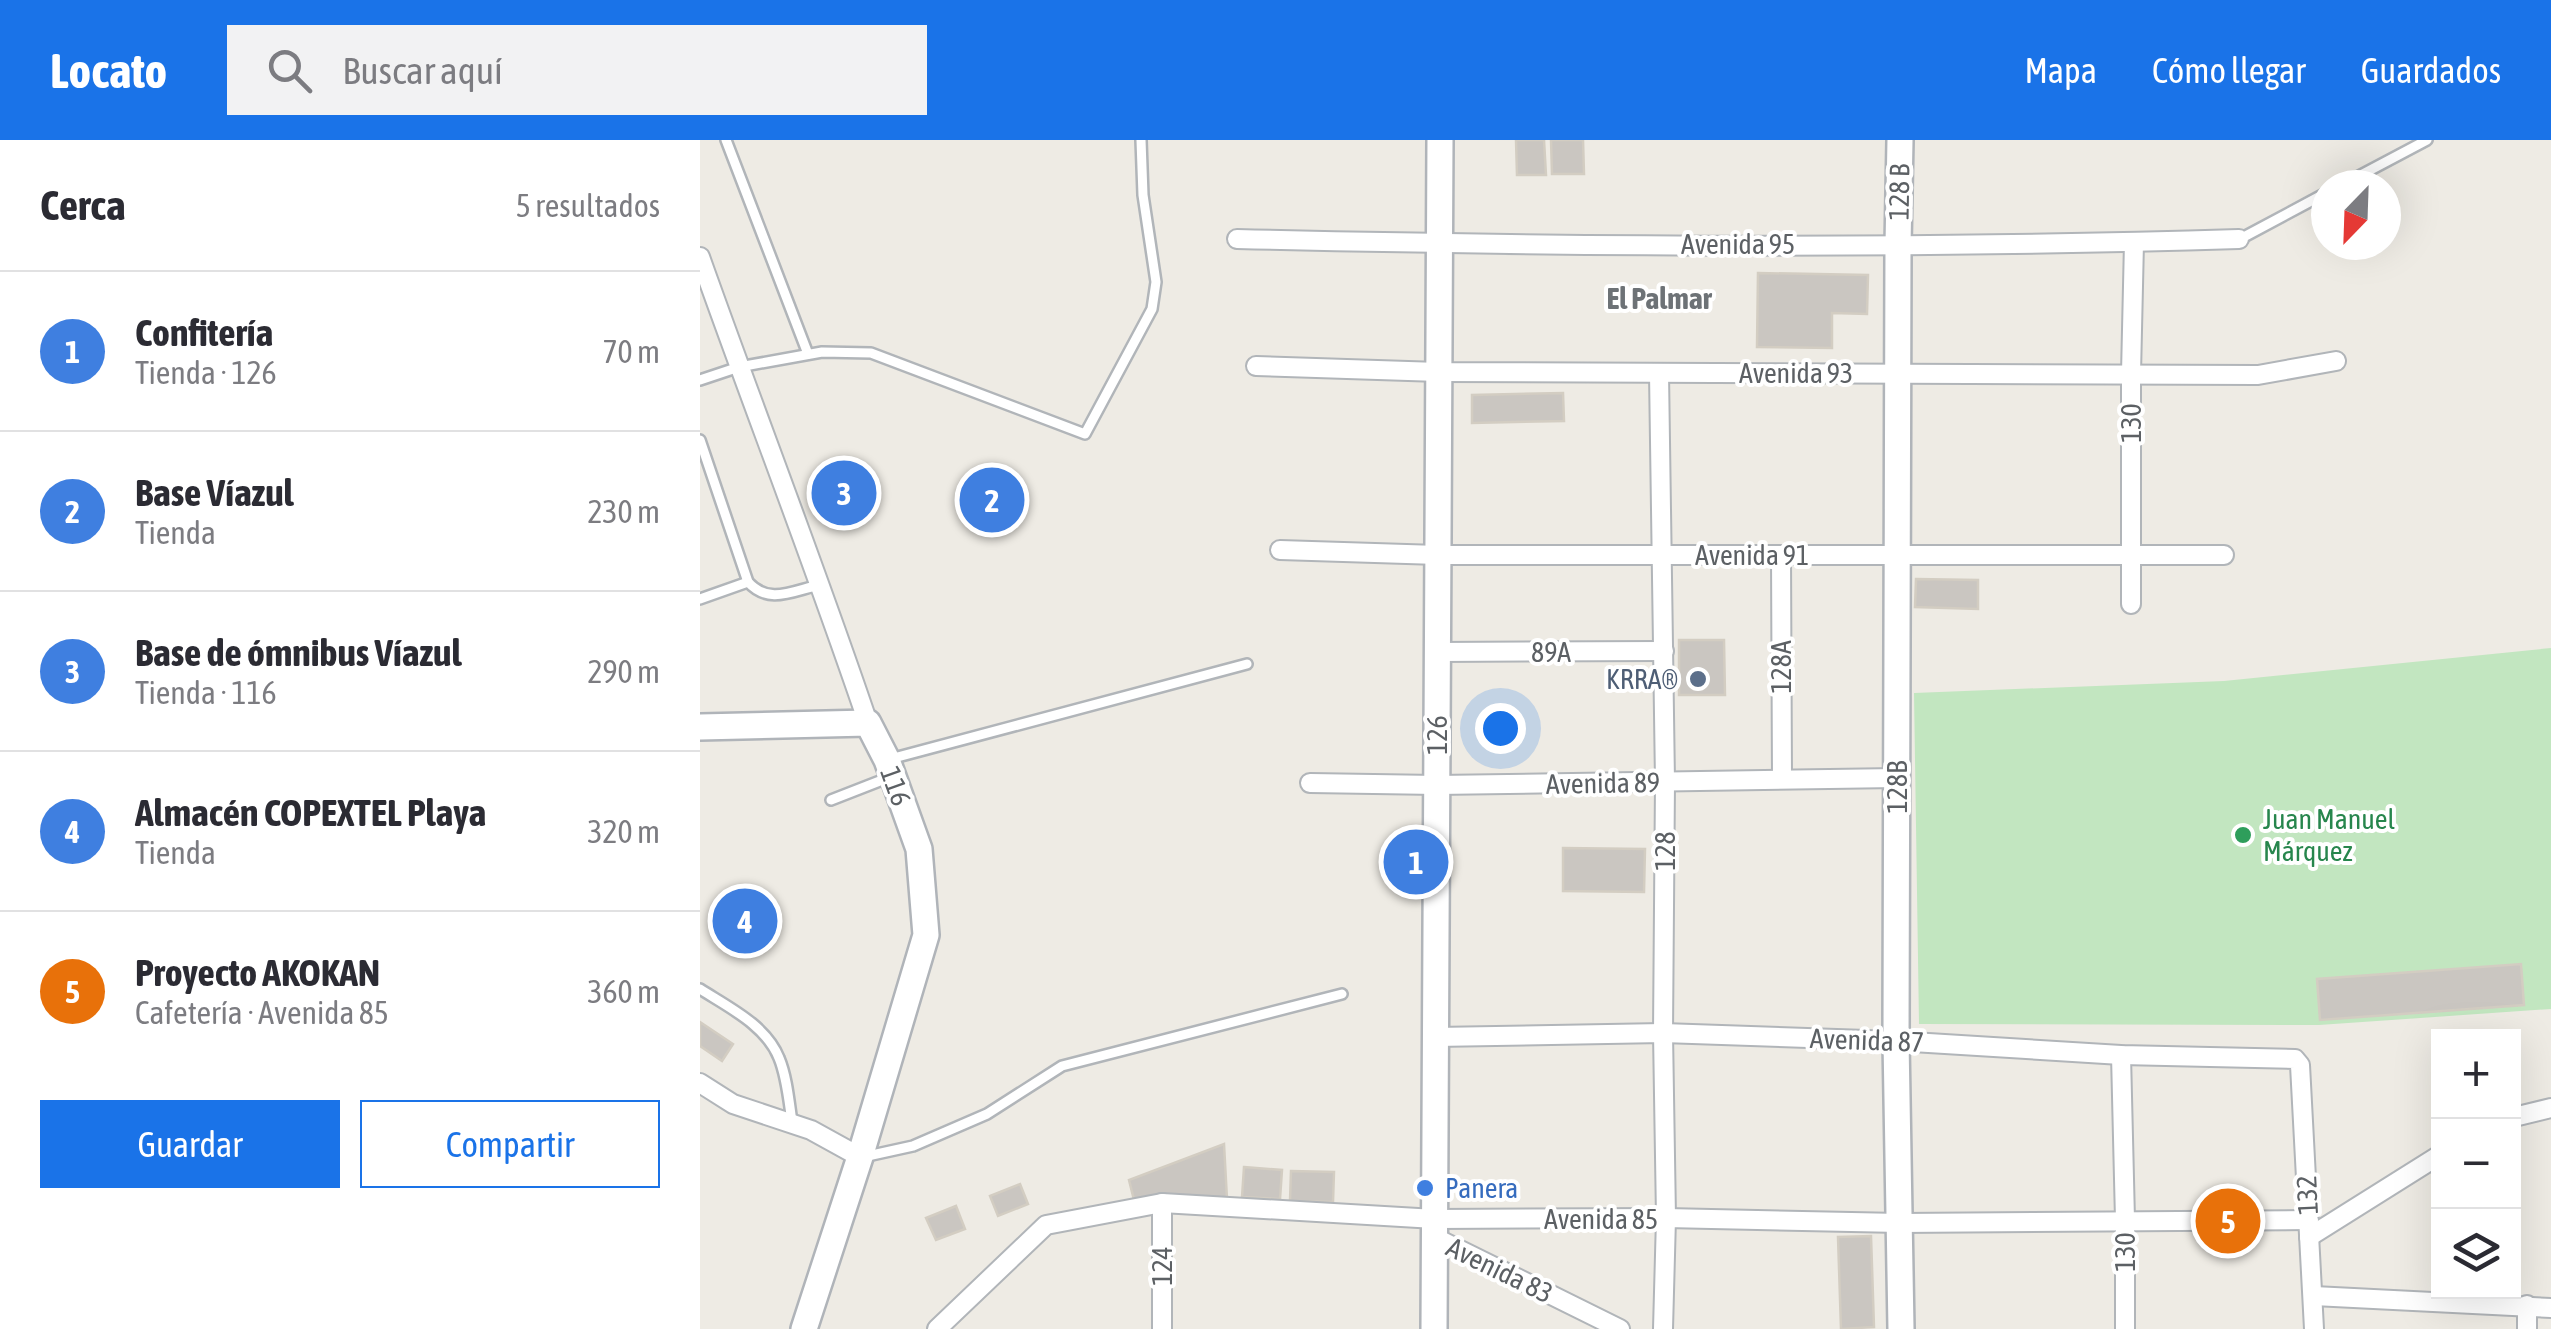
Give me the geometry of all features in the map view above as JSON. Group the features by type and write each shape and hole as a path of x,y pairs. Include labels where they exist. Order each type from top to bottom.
{"street":[{"name":"126","path":"1434,1329 1440,140"},
{"name":"128 B","path":"1898,244 1900,140"},
{"name":"Avenida 95","path":"1237,239 1440,244 2239,239"},
{"name":"130","path":"2131,604 2134,242"},
{"name":"128B","path":"1898,244 1896,1040 1901,1329"},
{"name":"116","path":"702,265 821,584 868,723 890,768 919,848 926,935 804,1329"},
{"name":"Avenida 93","path":"1256,366 1439,372 2258,375 2336,361"},
{"name":"128","path":"1659,373 1665,782 1663,1329"},
{"name":"Avenida 91","path":"1280,550 1438,555 2224,555"},
{"name":"128A","path":"1780,555 1782,778"},
{"name":"89A","path":"1438,652 1664,652"},
{"path":"700,727 868,723"},
{"name":"Avenida 89","path":"1310,783 1897,778"},
{"name":"Avenida 87","path":"1435,1037 1663,1033 1896,1040 2298,1062"},
{"name":"130","path":"2121,1055 2125,1329"},
{"name":"132","path":"2298,1062 2314,1329"},
{"path":"700,1083 733,1104 812,1130 860,1157"},
{"path":"2521,1115 2551,1108"},
{"path":"2309,1229 2431,1160"},
{"name":"Avenida 85","path":"937,1329 1046,1225 1162,1204 1434,1228 1666,1218 1900,1223 2125,1220 2309,1229"},
{"name":"124","path":"1162,1204 1162,1329"},
{"name":"Avenida 83","path":"1434,1228 1620,1329"},
{"path":"2314,1296 2551,1308"},
{"path":"2527,1305 2527,1329"}],"lane":[{"path":"726,140 808,354"},
{"path":"700,380 739,367 808,354 871,353 1085,434 1152,310 1156,282 1142,194 1140,140"},
{"path":"2370,170 2427,140"},
{"path":"2239,239 2311,201"},
{"path":"700,440 748,582 756,591 769,596 821,584"},
{"path":"700,599 748,582"},
{"path":"831,800 890,768 1248,664"},
{"path":"700,989 767,1038 780,1058 793,1123 812,1130"},
{"path":"860,1157 913,1146 987,1114 1062,1066 1342,994"}],"green space":[{"name":"Juan Manuel Márquez","path":"2551,648 2551,1009 2319,1025 1919,1024 1914,693 2224,681"}],"building":[{"path":"1516,140 1544,140 1546,175 1517,175"},
{"path":"1551,140 1583,140 1584,174 1552,174"},
{"path":"1758,273 1868,275 1867,314 1832,313 1832,348 1757,347"},
{"path":"1563,393 1564,421 1472,423 1472,395"},
{"path":"1916,579 1978,580 1978,609 1915,607"},
{"path":"1679,640 1724,640 1725,695 1679,695"},
{"path":"1563,848 1645,849 1644,892 1563,891"},
{"path":"2521,964 2524,1005 2320,1020 2317,979"},
{"path":"700,1022 733,1044 722,1061 700,1046"},
{"path":"1224,1144 1227,1199 1134,1200 1129,1180"},
{"path":"1244,1167 1282,1170 1280,1199 1242,1197"},
{"path":"1291,1171 1334,1172 1333,1202 1290,1201"},
{"path":"1020,1184 1028,1204 998,1216 990,1196"},
{"path":"956,1206 965,1229 936,1240 926,1218"},
{"path":"1871,1236 1874,1327 1841,1329 1838,1237"}],"place":[{"name":"Base de ómnibus Víazul","path":"844,493"},
{"name":"Base Víazul","path":"992,500"},
{"name":"KRRA®","path":"1698,679"},
{"name":"Juan Manuel Márquez","path":"2243,835"},
{"name":"Confitería","path":"1416,862"},
{"name":"Almacén COPEXTEL Playa","path":"745,921"},
{"name":"Panera","path":"1425,1188"},
{"name":"Proyecto AKOKAN","path":"2228,1221"}],"district":[{"name":"El Palmar","path":"1659,299"}]}
